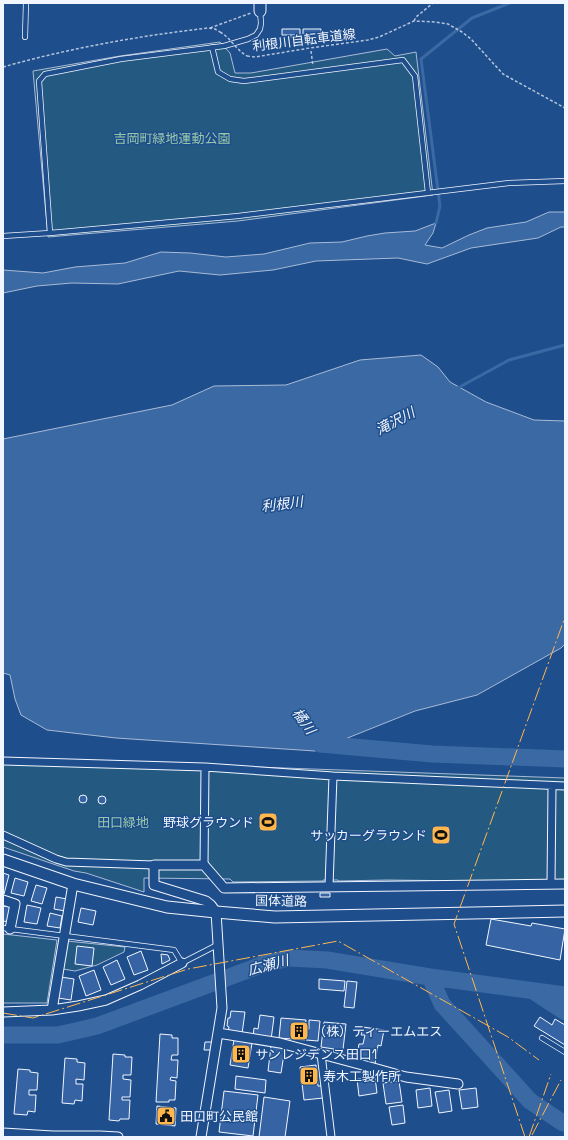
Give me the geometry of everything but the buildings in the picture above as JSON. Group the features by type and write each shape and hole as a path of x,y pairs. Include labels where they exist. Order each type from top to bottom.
{"street":[{"path":"3,761 205,767 333,776 565,786"},
{"path":"205,767 204,865 224,888 565,884"},
{"path":"329,886 333,776"},
{"path":"552,786 552,884"},
{"path":"3,835 66,862 204,865"},
{"name":"国体道路","path":"3,860 73,884 167,907 216,912 274,917 565,911"},
{"path":"154,865 154,885 206,901 216,912 222,1008 201,1137"},
{"path":"52,1010 73,884"},
{"path":"3,900 15,904 7,928"},
{"path":"3,1012 52,1010 106,1000 140,985 182,963"},
{"path":"218,1032 280,1044 406,1077 458,1084"},
{"path":"321,1054 331,1137"},
{"path":"3,1133 53,1137 118,1137"}],"lane":[{"path":"25,37 26,3"},
{"path":"50,233 39,81 45,74 121,59 224,46 248,39 256,35 260,29 261,23 258,9"},
{"path":"212,47 218,72 230,79 244,81 403,60 415,76 428,193"},
{"path":"3,236 238,216 509,183 565,181"},
{"path":"7,928 174,950 182,963 219,944"},
{"path":"542,1038 565,1052"}],"path":[{"path":"414,21 416,17 433,3"},
{"path":"210,28 258,9"},
{"name":"利根川自転車道線","path":"3,67 70,50 157,34 210,28 215,29 226,36 237,49 247,56 256,57 368,40 379,37 414,21 435,22 448,24 462,32 471,39 503,74 565,108"},
{"path":"291,35 291,37 310,38 310,45"},
{"path":"310,51 313,66"}],"green space":[{"name":"吉岡町緑地運動公園","path":"220,42 230,53 235,73 251,73 387,49 395,56 416,52 433,195 238,221 48,237 33,71 120,56"},
{"name":"田口緑地","path":"3,758 565,778 565,882 323,880 233,882 230,879 144,878 144,892 86,873 74,871 3,847"},
{"path":"3,934 57,940 47,1003 3,1003"},
{"path":"67,941 125,947 124,952 97,965 75,971 63,969"}],"water":[{"path":"549,212 565,212 565,227 561,227 538,238 471,248 427,264 398,258 316,261 273,270 220,275 179,271 118,284 72,283 37,286 3,293 3,270 43,273 75,267 125,263 161,252 190,253 226,257 264,254 310,243 342,242 385,233 415,231 436,223 433,233 425,245 442,248 487,228 526,222"},
{"name":"利根川","path":"421,355 438,367 450,382 486,402 534,420 565,421 565,644 561,648 477,695 415,711 315,751 116,738 47,730 21,715 15,699 10,675 3,673 3,439 172,405 214,386 286,385 360,360"}],"waterway":[{"path":"436,223 440,206 421,59 472,18 510,3"},
{"name":"滝沢川","path":"456,389 509,360 565,345"},
{"name":"橘川","path":"313,733 320,744 432,754 565,759"},
{"name":"広瀬川","path":"3,1035 58,1035 97,1026 264,964 289,958 327,960 430,977 565,995"},
{"path":"430,977 442,1004 530,1101 563,1123"},
{"path":"536,993 565,1012"}],"power":[{"path":"525,1137 454,924 565,617"},
{"path":"3,1013 33,1018 188,969 338,941 508,1037 539,1060"},
{"path":"529,1137 551,1074"},
{"path":"532,1135 561,1080"}],"place":[{"name":"野球グラウンド","path":"268,822"},
{"name":"サッカーグラウンド","path":"441,835"},
{"name":"（株）ティーエムエス","path":"299,1031"},
{"name":"サンレジデンス田口1","path":"241,1054"},
{"name":"寿木工製作所","path":"309,1076"},
{"name":"田口町公民館","path":"166,1116"}]}
